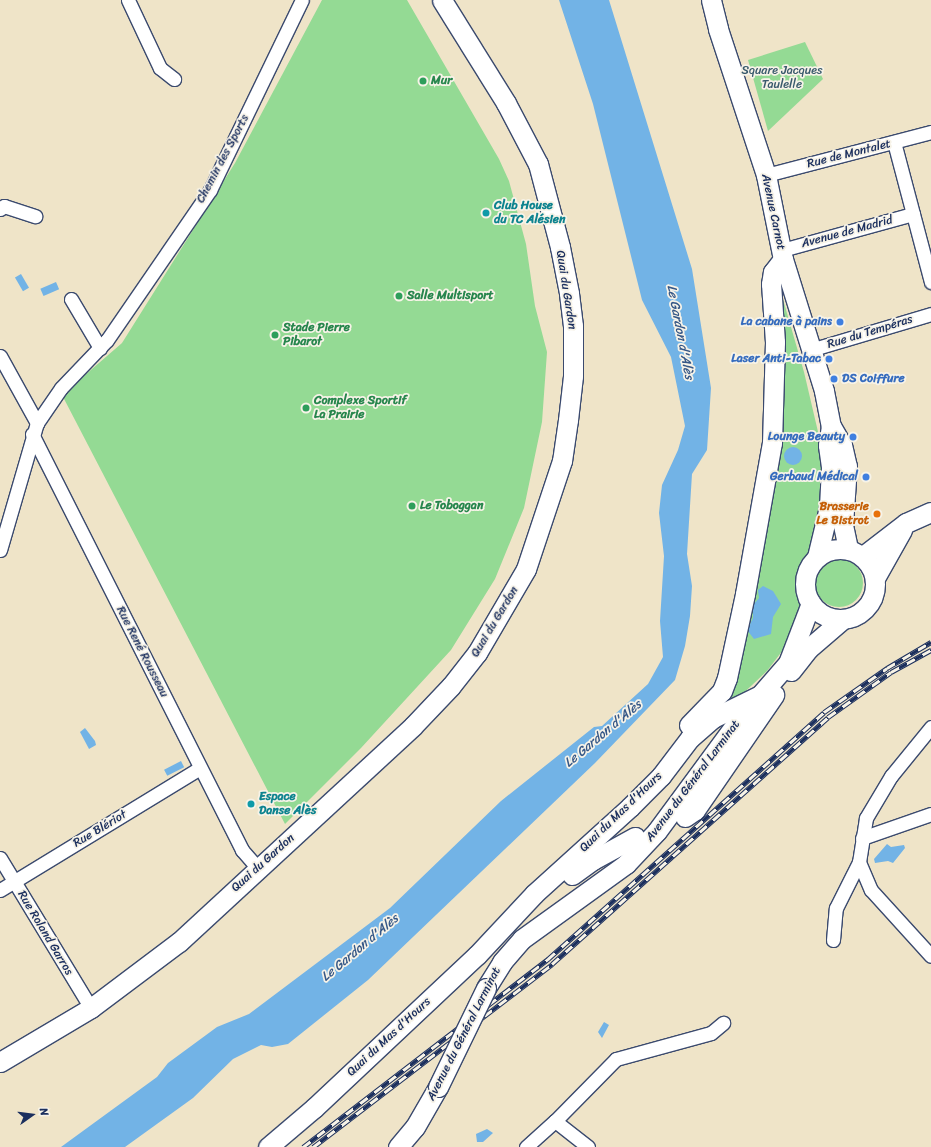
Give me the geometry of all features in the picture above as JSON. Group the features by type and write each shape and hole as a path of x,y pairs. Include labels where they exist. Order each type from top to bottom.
{"main road":[{"name":"Quai du Gardon","path":"0,1062 91,1008 179,942 257,867 413,726 451,686 477,653 526,569 562,461 573,376 573,326 560,246 538,164 527,140 442,0"},
{"name":"Avenue Carnot","path":"711,0 718,29 766,175 782,254 810,350 824,391 831,426 842,445 846,466 843,525 856,553"},
{"path":"670,762 683,733 722,691 727,678 764,498 772,442 775,342 771,284 773,272 782,254"},
{"name":"Avenue Carnot","path":"816,558 830,508 831,467 828,445 831,426"},
{"path":"856,553 906,523 931,512"},
{"path":"788,662 808,648 843,619 864,610 872,601 875,578 906,523"},
{"path":"843,619 825,616 810,603 806,594 806,575 816,558 836,548 856,553 871,566 875,578"},
{"name":"Avenue du Général Larminat","path":"398,1147 415,1126 438,1087 486,988 502,962 522,939 626,864 658,832 760,695 788,662 810,603"},
{"path":"685,817 695,810 808,648"},
{"name":"Quai du Mas d'Hours","path":"268,1147 314,1108 507,925 534,894 630,807 661,776 670,762 690,738 713,718 760,695"},
{"name":"Quai du Mas d'Hours","path":"507,925 593,860 635,837"}],"street":[{"path":"128,0 160,68 174,79"},
{"name":"Chemin des Sports","path":"0,550 3,523 34,428 61,388 100,348 210,190 302,0"},
{"name":"Rue de Montalet","path":"766,175 931,132"},
{"path":"894,142 931,282"},
{"path":"0,209 4,206 35,216"},
{"name":"Avenue de Madrid","path":"782,254 913,214"},
{"path":"71,298 100,348"},
{"name":"Rue du Tempéras","path":"810,350 931,314"},
{"name":"Rue René Rousseau","path":"0,356 200,768 242,850 257,867"},
{"path":"833,940 836,908 859,862 866,818 891,776 931,727"},
{"name":"Rue Blériot","path":"0,890 200,768"},
{"path":"862,838 931,814"},
{"name":"Rue Roland Garros","path":"0,858 91,1008"},
{"path":"859,862 871,890 931,956"},
{"path":"526,1147 555,1121 616,1059 712,1033 723,1023"},
{"path":"555,1121 588,1147"}],"green space":[{"name":"Complexe Sportif La Prairie","path":"322,0 407,0 499,159 509,181 526,244 535,306 547,352 542,422 524,508 495,579 451,650 361,748 285,824 62,395 122,343 235,163"},
{"name":"Square Jacques Taulelle","path":"805,42 823,79 768,131 748,60"},
{"path":"780,289 804,372 819,436 823,490 813,541 798,578 800,610 783,650 767,671 733,703 715,704 742,638"},
{"path":"834,559 844,559 856,566 863,578 863,588 856,600 844,607 834,607 826,603 819,596 815,588 815,578 819,570 826,563"}],"water":[{"name":"Le Gardon d'Alès","path":"559,0 609,0 692,269 711,388 707,450 692,474 687,554 692,586 690,616 685,646 675,680 595,763 368,980 288,1044 272,1047 261,1045 233,1059 193,1098 125,1147 61,1147 157,1077 168,1063 217,1027 249,1014 390,908 501,801 594,727 602,726 648,684 663,657 660,621 664,556 659,513 662,485 678,450 685,426 671,357 642,300 593,104"},
{"path":"21,274 29,288 23,291 15,278"},
{"path":"56,282 59,289 43,296 40,289"},
{"path":"793,447 797,448 801,452 801,460 797,464 793,465 789,464 785,460 784,456 785,452 789,448"},
{"path":"763,586 773,591 781,604 773,617 771,634 754,639 747,630 753,618 753,605 759,598 758,590"},
{"path":"85,728 95,741 96,745 89,749 80,732"},
{"path":"181,761 184,767 167,776 164,770"},
{"path":"887,844 891,847 904,845 905,848 893,863 888,861 875,863 874,859"},
{"path":"604,1022 609,1025 602,1038 598,1032"},
{"path":"487,1129 493,1133 483,1142 477,1142 476,1134"}],"railway":[{"path":"303,1147 548,959 824,712 887,668 931,642"},
{"path":"313,1147 552,964 828,717 891,672 931,650"}],"place":[{"name":"Mur","path":"423,81"},
{"name":"Club House du TC Alésien","path":"486,213"},
{"name":"Salle Multisport","path":"399,296"},
{"name":"La cabane à pains","path":"840,322"},
{"name":"Stade Pierre Pibarot","path":"275,335"},
{"name":"Laser Anti-Tabac","path":"829,359"},
{"name":"DS Coiffure","path":"834,379"},
{"name":"Complexe Sportif La Prairie","path":"306,408"},
{"name":"Lounge Beauty","path":"853,437"},
{"name":"Gerbaud Médical","path":"866,477"},
{"name":"Le Toboggan","path":"412,506"},
{"name":"Brasserie Le Bistrot","path":"877,514"},
{"name":"Espace Danse Alès","path":"251,804"}]}
